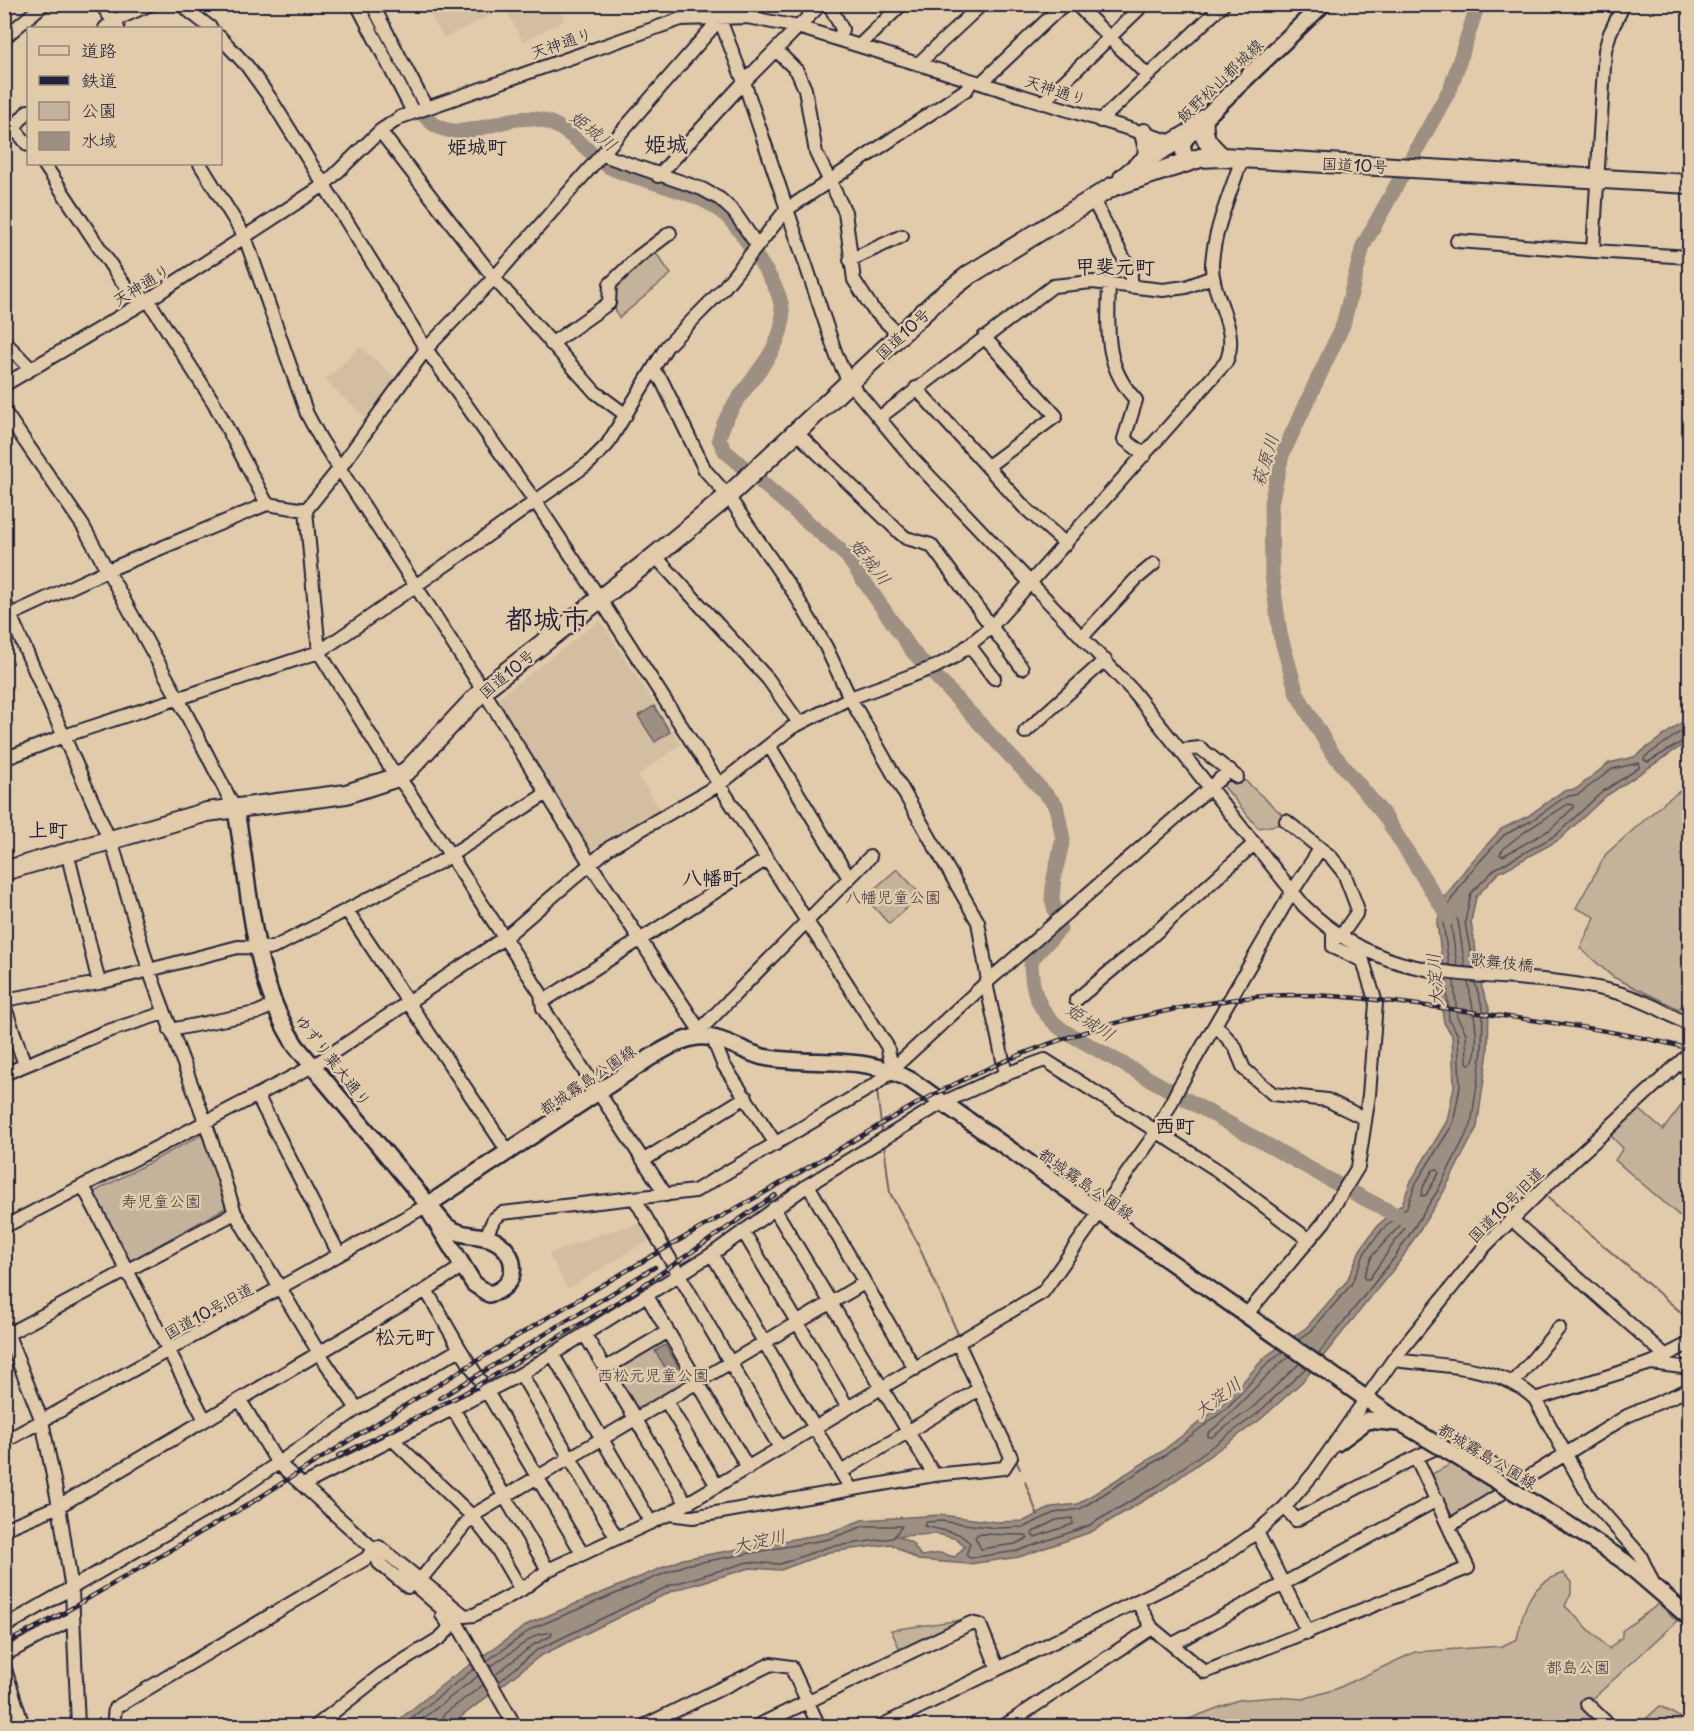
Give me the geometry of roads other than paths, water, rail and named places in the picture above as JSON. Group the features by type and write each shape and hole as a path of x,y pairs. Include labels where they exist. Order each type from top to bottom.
{"highway":[{"path":"1204,119 1202,132 1205,142 1222,157"},
{"path":"1144,133 1148,150 1146,159"},
{"path":"1112,187 1146,159 1180,138"},
{"name":"国道10号","path":"4,871 210,823 236,811 346,794 398,777 409,769 483,690 728,496 899,335 969,275 1112,187 1200,158 1222,157 1689,184"},
{"name":"国道10号","path":"4,883 69,864 111,846"}],"main road":[{"name":"飯野松山都城線","path":"1186,163 1180,138 1204,119 1323,4"},
{"name":"ゆずり葉大通り","path":"236,811 257,948 264,980 274,1005 288,1034 426,1206"},
{"name":"都城霧島公園線","path":"426,1206 651,1057 680,1042 706,1038 762,1056 873,1064 892,1070 1401,1423 1624,1561 1689,1618"},
{"path":"426,1206 446,1226 458,1234 485,1238 501,1246 514,1265 513,1276 507,1286 494,1293 482,1292 474,1284 426,1206"},
{"path":"1337,1443 1368,1420 1401,1423"}],"street":[{"path":"4,38 45,4"},
{"path":"101,4 112,26 151,4"},
{"path":"357,4 418,110"},
{"path":"372,4 418,110"},
{"path":"714,4 721,17 744,82 837,357 849,382 914,460 1105,660 1256,843 1292,892 1337,935"},
{"path":"666,1195 543,1008 541,994 319,652 306,510 339,469 426,349 494,278 733,4"},
{"path":"658,176 744,82 821,4"},
{"path":"829,4 842,29 840,39"},
{"path":"860,45 902,4"},
{"path":"918,64 982,4"},
{"path":"4,759 64,736 319,652 589,463 607,445 667,346 723,289 786,210 976,82 1064,4"},
{"path":"1076,4 1147,75"},
{"path":"1042,102 1144,4"},
{"path":"1100,121 1224,4"},
{"path":"1593,251 1605,51 1610,33 1624,4"},
{"path":"181,5 210,27"},
{"name":"天神通り","path":"4,385 145,302 324,185 380,131 418,110 643,30 681,19 747,16 798,27 1100,121 1144,133 1180,138"},
{"path":"222,39 247,66 270,98 426,349 535,501 600,599 887,1046 892,1070"},
{"path":"776,50 797,71 805,90 816,153 845,212 854,280 872,308 899,335"},
{"path":"4,140 27,112"},
{"path":"4,116 27,144"},
{"path":"380,131 494,278 551,344 595,392 626,415"},
{"path":"603,155 658,176 702,189 720,199 734,212 756,246"},
{"path":"4,1227 313,1066 504,938 609,848 720,784 799,723 850,698 936,667 954,657 990,628 1219,371 1230,353 1229,332 1212,278 1214,244 1242,158"},
{"path":"45,165 120,279 145,302 214,403 267,504"},
{"path":"201,165 244,237 307,414 339,469 483,690 591,865 776,1144"},
{"path":"1092,198 1131,272 1131,287"},
{"path":"551,344 609,303 607,290 610,284 638,256 670,233"},
{"path":"850,260 902,236"},
{"path":"1457,241 1689,257"},
{"path":"879,417 1053,286 1109,283 1163,290 1186,287 1212,278"},
{"path":"1109,283 1108,335 1112,360 1121,385 1136,400 1124,439 1145,455"},
{"path":"984,337 1056,416 988,466"},
{"path":"4,341 32,369"},
{"path":"653,370 662,381 705,470 728,496 796,596 826,647 850,698 978,922 987,982 1006,1074"},
{"path":"916,388 1024,507 1066,544"},
{"path":"4,411 83,526 179,700 236,811"},
{"path":"796,432 900,533 906,538 931,545 990,628 1022,668"},
{"path":"8,617 108,570 267,504 306,510"},
{"path":"655,556 768,679 799,723"},
{"path":"1083,636 1136,579 1154,564"},
{"path":"4,602 8,617 64,736 111,846 149,970 205,1121 235,1213 319,1353 357,1409"},
{"path":"969,645 994,678"},
{"path":"1025,732 1105,660"},
{"path":"770,747 849,878"},
{"path":"485,1238 494,1219 502,1213 695,1191 876,1084 1053,924 1210,789 1234,773 1200,748 1181,750"},
{"path":"4,1000 99,983 238,947 273,948 348,912 450,856 547,793"},
{"path":"1249,1317 1310,1240 1358,1167 1363,1148 1364,1118 1370,1095 1376,1003 1363,961 1333,947 1337,935 1352,922 1357,907 1344,873 1320,849 1286,821"},
{"path":"1076,1000 1143,944 1256,843"},
{"path":"113,1726 115,1708 367,1558 373,1549 379,1547 421,1578 465,1616 474,1615 521,1590 548,1570 669,1514 1043,1292 1157,1131 1179,1087 1292,892 1320,849"},
{"path":"706,1038 702,1028 870,857"},
{"path":"542,1002 767,859"},
{"path":"69,864 99,983"},
{"path":"348,912 509,1153"},
{"name":"歌舞伎橋","path":"1337,935 1384,959 1426,969 1590,987 1631,996 1666,1012 1689,1026"},
{"path":"170,1030 256,1012 274,1005"},
{"path":"4,1074 105,1032 164,1013"},
{"path":"6,1014 25,1065"},
{"path":"1216,1025 1235,1047 1244,1069 1273,1094 1327,1100 1364,1118"},
{"name":"国道10号旧道","path":"881,1726 1207,1567 1257,1532 1285,1507 1337,1443 1393,1360 1454,1282 1511,1219 1689,1053"},
{"path":"303,1485 452,1407 521,1374 679,1276 807,1185 942,1103 1006,1074 1045,1060 1214,1168 1310,1240"},
{"path":"257,1095 339,1254"},
{"path":"644,1160 746,1098"},
{"path":"807,1185 915,1369"},
{"path":"83,1186 205,1420"},
{"path":"634,1199 780,1448"},
{"name":"国道10号旧道","path":"4,1442 426,1206"},
{"path":"774,1208 934,1475"},
{"path":"78,1726 72,1590 59,1506 42,1421 6,1332 235,1213"},
{"path":"1511,1219 1665,1355"},
{"path":"743,1231 849,1408"},
{"path":"712,1254 851,1489"},
{"path":"4,1529 59,1506 240,1401 463,1266"},
{"path":"421,1578 472,1516 864,1283"},
{"path":"426,1290 582,1553"},
{"path":"647,1296 748,1468"},
{"path":"1514,1382 1559,1328"},
{"path":"606,1368 667,1332"},
{"path":"585,1335 686,1503"},
{"path":"669,1514 693,1517 934,1475 1004,1468 1011,1457 979,1389 961,1342"},
{"path":"1535,1399 1651,1363 1689,1343"},
{"path":"4,1627 72,1590 230,1496 357,1409 460,1349"},
{"path":"552,1355 651,1523"},
{"path":"1393,1360 1475,1370 1514,1382 1535,1399 1563,1454 1590,1498 1640,1555 1654,1585"},
{"path":"1651,1363 1689,1368"},
{"path":"521,1374 616,1537"},
{"path":"841,1472 979,1389"},
{"path":"1449,1526 1628,1416 1689,1389"},
{"path":"240,1401 277,1462 455,1620 515,1726"},
{"path":"666,1401 717,1486"},
{"path":"452,1407 548,1570"},
{"path":"392,1438 472,1516 494,1544 521,1590"},
{"path":"1285,1507 1296,1520 1416,1457 1454,1440 1522,1483"},
{"path":"1137,1601 1152,1628 1205,1672 1468,1568 1416,1457"},
{"path":"1173,1644 1437,1500"},
{"path":"1257,1532 1308,1633"},
{"path":"316,1726 382,1674 440,1638 447,1631 449,1624 379,1563 373,1549"},
{"path":"4,1655 72,1619"},
{"path":"757,1726 971,1623 980,1625 998,1669"},
{"path":"1004,1726 1152,1628"},
{"path":"645,1726 771,1664 791,1667 819,1726"},
{"path":"4,1666 23,1726"},
{"path":"1587,1704 1610,1726"}],"water":[{"path":"654,706 670,732 655,742 638,716"},
{"path":"1689,717 1689,741 1606,796 1559,840 1498,873 1476,897 1471,922 1482,988 1489,1008 1488,1051 1477,1127 1443,1193 1400,1261 1304,1380 1261,1419 1163,1489 1091,1532 1019,1557 969,1564 918,1560 891,1544 829,1552 781,1570 750,1568 672,1591 540,1656 449,1726 391,1726 451,1678 530,1623 683,1559 828,1533 862,1520 941,1515 996,1522 1024,1521 1052,1507 1078,1504 1161,1452 1223,1404 1265,1357 1307,1327 1347,1281 1360,1250 1377,1226 1402,1204 1411,1181 1447,1121 1454,1087 1452,1035 1444,1023 1439,986 1443,968 1437,923 1445,897 1467,867 1501,829 1528,816 1563,791 1576,789 1609,763 1634,757","holes":["938,1534 957,1539 965,1546 955,1557 940,1553 921,1556 912,1543 898,1536"]},
{"path":"665,1345 679,1367 669,1374 655,1351"}],"waterway":[{"name":"姫城川","path":"365,4 414,102 432,123 444,129 456,131 524,118 548,122 558,126 608,166 699,198 722,211 735,225 774,286 782,308 782,324 778,339 732,409 719,439 725,451 846,555 913,652 1056,805 1063,839 1054,877 1052,899 1060,929 1031,960 1032,982 1042,1008 1064,1031 1339,1185"},
{"name":"萩原川","path":"1449,918 1384,815 1331,751 1297,694 1280,634 1272,575 1271,503 1282,455 1343,325 1363,246 1451,87 1478,4"},
{"path":"882,1134 877,1090 892,1082"},
{"path":"884,1145 890,1193 916,1240 959,1336"},
{"name":"姫城川","path":"1352,1192 1408,1221"},
{"path":"1548,1198 1690,1320"},
{"path":"1015,1459 1020,1469"},
{"path":"1025,1482 1038,1516"}],"railway":[{"path":"254,1501 568,1306 887,1121 939,1092 997,1064 1098,1028 1167,1011 1237,999 1266,996 1325,996 1527,1019 1609,1032 1690,1049"},
{"path":"338,1456 463,1394 626,1297 775,1195"},
{"path":"440,1398 655,1267"},
{"path":"4,1644 65,1612 261,1497"}],"district":[{"name":"姫城","path":"666,142"},
{"name":"姫城町","path":"477,146"},
{"name":"甲斐元町","path":"1115,266"},
{"name":"都城市","path":"547,617"},
{"name":"上町","path":"48,829"},
{"name":"八幡町","path":"712,877"},
{"name":"西町","path":"1175,1125"},
{"name":"松元町","path":"405,1336"}],"park label":[{"name":"八幡児童公園","path":"893,896"},
{"name":"寿児童公園","path":"161,1200"},
{"name":"西松元児童公園","path":"653,1374"},
{"name":"都島公園","path":"1578,1666"}],"water label":[{"name":"大淀川","path":"1434,980"},
{"name":"大淀川","path":"1217,1397"},
{"name":"大淀川","path":"759,1540"}]}
